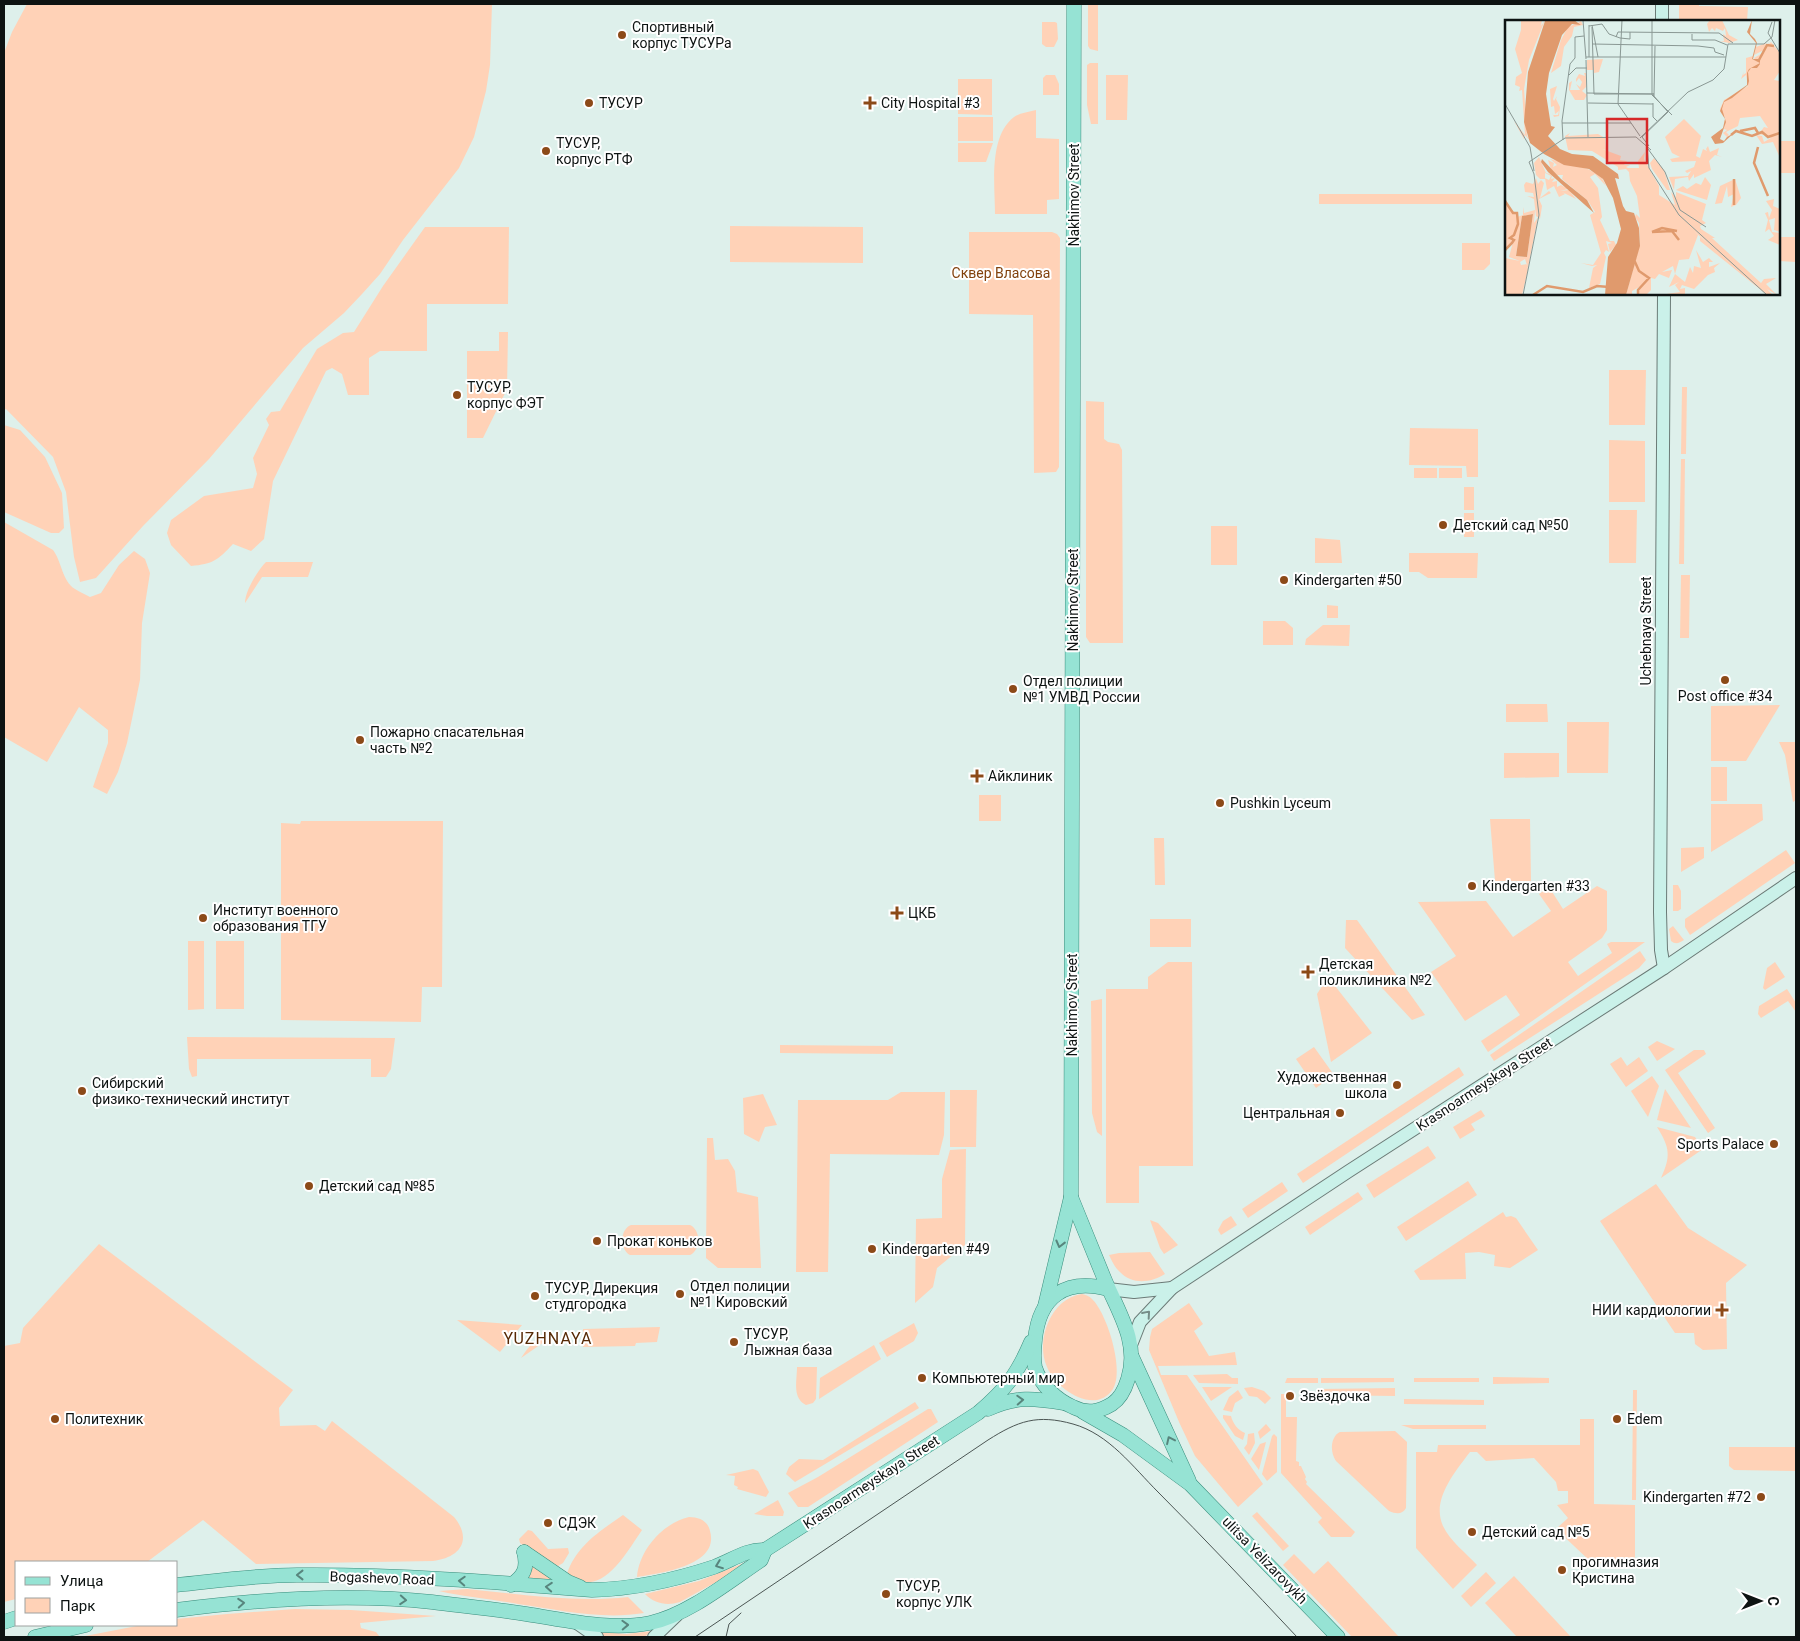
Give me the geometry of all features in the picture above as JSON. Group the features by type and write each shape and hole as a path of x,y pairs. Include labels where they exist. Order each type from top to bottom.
{"main road":[{"name":"Nakhimov Street","path":"1045,1306 1072,1197 1074,4"},
{"path":"1662,4 1662,20"},
{"name":"Uchebnaya Street","path":"1664,295 1660,912 1661,956 1664,968"},
{"name":"Krasnoarmeyskaya Street","path":"1131,1351 1140,1322 1172,1288 1664,968 1796,878"},
{"name":"Nakhimov Street","path":"1072,1197 1108,1289"},
{"path":"1084,1284 1108,1289 1118,1308 1131,1351 1127,1384 1115,1402 1100,1410 1080,1411 1065,1404 1041,1399 1023,1399 1001,1403 978,1413 1009,1384 1023,1361 1045,1306 1058,1293 1084,1284"},
{"name":"Krasnoarmeyskaya Street","path":"1108,1289 1134,1292 1172,1288"},
{"path":"1036,1330 1035,1366 1045,1385 1065,1404"},
{"name":"ulitsa Yelizarovykh","path":"1131,1351 1190,1484"},
{"name":"ulitsa Yelizarovykh","path":"1080,1411 1123,1435 1190,1484 1338,1637"},
{"name":"Krasnoarmeyskaya Street","path":"764,1550 978,1413"},
{"name":"Bogashevo Road","path":"178,1585 250,1577 296,1575 394,1578 612,1590 670,1579 716,1566 754,1549 764,1550 761,1560 677,1615 641,1624 597,1625 430,1602 351,1598 250,1602 178,1610"},
{"path":"511,1585 524,1573 526,1561 524,1552 568,1582 587,1590"},
{"path":"654,1637 677,1615"},
{"path":"577,1623 596,1637"},
{"path":"35,1637 82,1626"}],"green space":[{"path":"27,4 492,4 490,65 486,91 474,137 459,168 403,240 380,274 362,294 344,313 303,348 209,459 143,526 96,578 80,582 74,557 66,492 53,457 6,409 4,410 4,53 12,32"},
{"path":"1088,4 1098,4 1098,51 1090,49 1088,46"},
{"path":"1679,4 1748,7 1747,20 1679,20"},
{"path":"1042,22 1057,23 1058,39 1054,47 1046,47 1042,44"},
{"path":"1098,63 1098,124 1091,124 1087,105 1087,65"},
{"path":"1046,75 1055,75 1059,84 1059,95 1043,95 1043,78"},
{"path":"1106,75 1128,75 1127,120 1106,120"},
{"path":"958,79 992,79 992,115 958,114"},
{"path":"1036,110 1036,138 1059,139 1059,199 1047,200 1047,214 995,214 994,176 1000,137 1014,117"},
{"path":"958,117 993,117 993,141 958,141"},
{"path":"1780,141 1796,141 1796,173 1780,173"},
{"path":"958,143 993,143 986,162 958,162"},
{"path":"1319,194 1472,194 1472,204 1319,204"},
{"path":"730,226 863,227 863,263 730,262"},
{"path":"425,227 509,227 508,304 427,304 427,351 380,351 369,358 369,395 348,395 342,374 332,368 326,371 273,481 264,539 251,551 233,544 215,560 191,566 171,545 167,533 171,520 204,496 253,488 257,474 253,458 269,425 266,419 271,412 280,411 317,349 343,333 354,332 383,286"},
{"name":"Сквер Власова","path":"969,232 1052,232 1060,238 1059,467 1056,472 1034,473 1033,315 969,314"},
{"path":"1780,237 1796,237 1796,262 1780,261"},
{"path":"1462,243 1490,243 1490,264 1484,270 1462,270"},
{"path":"499,332 508,332 507,389 483,438 467,438 467,351 499,351"},
{"path":"1609,370 1646,370 1645,425 1609,425"},
{"path":"1682,387 1687,387 1686,454 1681,454"},
{"path":"1086,401 1104,402 1104,439 1108,442 1119,444 1122,450 1123,643 1090,643 1086,637"},
{"path":"4,425 20,430 45,457 62,493 64,528 59,533 51,533 4,512"},
{"path":"1410,428 1478,429 1478,477 1467,477 1466,466 1409,465"},
{"path":"1609,440 1645,441 1645,502 1609,502"},
{"path":"1681,459 1685,459 1684,564 1679,564"},
{"path":"1414,468 1437,468 1437,478 1414,478"},
{"path":"1439,468 1462,468 1462,478 1439,478"},
{"path":"1464,487 1474,487 1474,510 1464,510"},
{"path":"1609,510 1637,510 1636,563 1609,563"},
{"path":"1464,513 1474,513 1474,537 1464,537"},
{"path":"4,522 53,550 67,581 71,586 90,597 101,593 119,565 134,551 145,559 150,573 142,623 140,680 127,743 118,772 107,794 93,787 108,743 108,730 79,707 47,762 4,737"},
{"path":"1211,526 1237,526 1237,565 1211,565"},
{"path":"1315,538 1340,540 1342,563 1315,563"},
{"path":"1409,553 1478,553 1477,578 1428,578 1419,572 1409,572"},
{"path":"266,562 313,562 308,577 262,577 245,603 252,581"},
{"path":"1681,575 1690,575 1689,638 1680,638"},
{"path":"1327,605 1338,606 1338,618 1327,618"},
{"path":"1263,621 1285,621 1293,628 1293,645 1263,645"},
{"path":"1323,625 1350,625 1349,646 1305,645 1306,639"},
{"path":"1506,704 1547,704 1548,722 1506,722"},
{"path":"1780,705 1746,761 1711,761 1711,706"},
{"path":"1567,722 1609,722 1608,773 1567,773"},
{"path":"1779,742 1796,742 1796,800 1793,802 1785,755"},
{"path":"1504,753 1559,753 1559,777 1504,778"},
{"path":"1711,767 1727,767 1727,801 1711,801"},
{"path":"979,795 1001,795 1001,821 979,821"},
{"path":"1711,804 1762,804 1763,820 1711,852"},
{"path":"1490,819 1530,819 1531,881 1495,881"},
{"path":"301,821 443,821 442,987 422,987 421,1022 281,1020 281,823 300,824"},
{"path":"1154,838 1164,838 1165,885 1155,885"},
{"path":"1704,847 1704,858 1681,872 1681,848"},
{"path":"1786,850 1795,863 1690,935 1685,927 1685,919"},
{"path":"1673,885 1678,885 1681,891 1681,909 1678,911 1673,911"},
{"path":"1597,886 1607,891 1607,930 1602,938 1568,962 1578,976 1612,953 1607,944 1611,942 1645,942 1488,1052 1481,1041 1520,1015 1506,995 1465,1021 1431,972 1456,956 1418,902 1486,901 1513,937 1551,911 1539,894 1549,887 1563,909"},
{"path":"1150,919 1191,919 1191,947 1150,947"},
{"path":"1346,920 1357,920 1425,1015 1412,1020 1345,948"},
{"path":"1673,926 1684,940 1678,943 1671,941 1669,929"},
{"path":"188,941 204,941 204,1009 188,1010"},
{"path":"216,941 244,941 244,1009 216,1009"},
{"path":"1640,951 1646,960 1639,968 1494,1061 1490,1055"},
{"path":"1168,962 1192,962 1193,1166 1139,1166 1139,1203 1106,1203 1106,989 1148,989 1148,977"},
{"path":"1775,962 1785,977 1765,990 1763,988 1767,968"},
{"path":"1328,977 1372,1033 1331,1062 1317,994"},
{"path":"1787,989 1796,1003 1796,1012 1788,1001 1761,1018 1758,1014 1759,1006"},
{"path":"1102,999 1102,1136 1097,1132 1092,1113 1091,1001"},
{"path":"187,1037 395,1038 391,1069 386,1077 371,1077 371,1059 197,1059 197,1076 192,1077 189,1069"},
{"path":"1657,1041 1675,1049 1657,1061 1648,1047"},
{"path":"780,1045 893,1046 893,1054 780,1053"},
{"path":"1314,1047 1334,1075 1316,1088 1296,1059"},
{"path":"1694,1050 1704,1050 1706,1054 1678,1073 1715,1128 1708,1133 1665,1070"},
{"path":"1621,1057 1627,1066 1639,1057 1648,1071 1626,1087 1610,1064"},
{"path":"1459,1067 1464,1075 1303,1183 1297,1174"},
{"path":"1652,1076 1659,1086 1648,1117 1631,1091"},
{"path":"1665,1089 1691,1128 1657,1120"},
{"path":"950,1090 977,1090 976,1147 950,1147"},
{"path":"901,1092 945,1092 944,1135 939,1155 830,1154 828,1272 796,1272 798,1100 888,1100"},
{"path":"763,1094 777,1125 765,1127 759,1142 744,1134 743,1098"},
{"path":"1481,1110 1485,1116 1471,1124 1475,1130 1460,1139 1453,1127"},
{"path":"1657,1127 1695,1137 1703,1149 1661,1178 1668,1158 1668,1152 1665,1141"},
{"path":"707,1138 713,1138 715,1160 728,1159 735,1171 737,1192 758,1197 761,1268 718,1268 706,1258"},
{"path":"1428,1146 1436,1158 1374,1198 1366,1185"},
{"path":"966,1149 965,1245 937,1268 933,1287 915,1303 916,1219 942,1218 942,1179 950,1150"},
{"path":"1468,1181 1477,1195 1406,1241 1397,1227"},
{"path":"1282,1182 1288,1191 1248,1218 1242,1209"},
{"path":"1656,1184 1688,1228 1747,1265 1726,1283 1727,1349 1703,1350 1695,1344 1694,1333 1675,1333 1600,1221"},
{"path":"1358,1192 1363,1199 1310,1235 1305,1227"},
{"path":"1503,1212 1506,1217 1516,1218 1538,1250 1510,1268 1494,1266 1495,1255 1479,1252 1465,1253 1466,1279 1420,1280 1414,1271"},
{"path":"1231,1216 1237,1225 1221,1235 1218,1230 1223,1221"},
{"path":"1150,1220 1158,1223 1178,1245 1164,1254"},
{"path":"631,1225 690,1225 698,1235 698,1245 690,1255 630,1255 624,1249 622,1240 624,1231"},
{"path":"99,1244 293,1390 279,1408 280,1426 316,1425 325,1431 332,1421 454,1517 463,1533 461,1546 457,1552 450,1556 433,1561 256,1564 203,1520 148,1561 15,1561 15,1599 4,1602 4,1346 20,1343 23,1328"},
{"path":"1150,1252 1165,1274 1148,1281 1136,1281 1125,1276 1117,1268 1109,1255 1119,1253"},
{"path":"1082,1294 1092,1299 1098,1306 1113,1342 1116,1356 1116,1381 1113,1389 1105,1397 1096,1400 1087,1400 1067,1391 1052,1375 1047,1367 1044,1356 1045,1333 1048,1322 1054,1312 1071,1297"},
{"path":"1189,1303 1203,1324 1194,1331 1209,1356 1235,1352 1237,1365 1158,1366 1161,1375 1187,1375 1263,1484 1238,1507 1195,1456 1149,1350 1152,1329"},
{"path":"457,1320 522,1325 500,1352"},
{"path":"914,1323 918,1333 914,1341 887,1357 879,1343"},
{"path":"660,1327 657,1342 636,1343 635,1346 583,1347 583,1329"},
{"path":"550,1335 544,1342 521,1358 533,1343 540,1338"},
{"path":"874,1345 881,1359 819,1399 820,1378"},
{"path":"797,1367 817,1367 816,1399 813,1403 806,1405 797,1394"},
{"path":"1227,1374 1232,1378 1238,1378 1238,1384 1199,1383 1193,1375"},
{"path":"1493,1377 1549,1378 1549,1383 1493,1384"},
{"path":"1287,1378 1318,1378 1318,1383 1285,1383"},
{"path":"1321,1378 1394,1378 1394,1382 1321,1383"},
{"path":"1414,1378 1479,1378 1479,1382 1414,1382"},
{"path":"1202,1387 1232,1387 1211,1401"},
{"path":"1252,1387 1264,1391 1271,1398 1265,1404 1257,1397 1249,1396 1244,1388"},
{"path":"1395,1388 1395,1396 1317,1395 1318,1389"},
{"path":"1238,1390 1243,1398 1235,1403 1232,1412 1223,1410 1229,1397"},
{"path":"1633,1390 1637,1390 1636,1500 1632,1500"},
{"path":"1281,1394 1286,1394 1286,1417 1297,1417 1296,1461 1299,1462 1299,1466 1301,1466 1306,1477 1306,1484 1355,1532 1351,1537 1331,1537 1318,1522 1322,1518 1281,1473"},
{"path":"1404,1399 1484,1400 1484,1405 1404,1404"},
{"path":"915,1402 919,1408 795,1482 786,1474 789,1467 799,1459 823,1460"},
{"path":"928,1409 931,1409 938,1422 808,1507 798,1507 788,1493 818,1477"},
{"path":"1223,1415 1231,1416 1236,1426 1245,1433 1243,1440 1235,1436"},
{"path":"1580,1419 1594,1419 1594,1504 1635,1505 1635,1568 1591,1562 1556,1529 1568,1518 1557,1505 1568,1503 1568,1491 1558,1491 1556,1482 1534,1458 1486,1461 1477,1452 1470,1452 1446,1487 1440,1506 1440,1516 1446,1531 1477,1565 1453,1589 1416,1548 1416,1452 1437,1452 1438,1445 1580,1445"},
{"path":"1266,1424 1271,1430 1260,1439 1258,1432"},
{"path":"1401,1425 1486,1425 1486,1429 1413,1429"},
{"path":"1395,1431 1407,1442 1406,1508 1403,1512 1399,1513 1389,1511 1336,1461 1332,1449 1334,1437 1340,1432"},
{"path":"1254,1433 1255,1443 1249,1455 1244,1448 1247,1444 1248,1434"},
{"path":"1274,1434 1277,1437 1277,1472 1267,1481 1262,1474"},
{"path":"1266,1442 1259,1470 1251,1459 1260,1444"},
{"path":"1729,1447 1796,1447 1796,1471 1734,1470 1729,1466"},
{"path":"753,1469 758,1471 769,1492 766,1497 737,1489 738,1487 734,1485 735,1476 726,1475"},
{"path":"778,1500 784,1512 783,1516 754,1514"},
{"path":"1257,1512 1289,1546 1283,1551 1252,1516"},
{"path":"623,1515 642,1530 617,1565 600,1579 591,1582 579,1580 567,1574 576,1555 583,1547 598,1533"},
{"path":"689,1517 702,1520 709,1528 711,1543 706,1552 686,1566 637,1577 642,1557 654,1539 670,1525"},
{"path":"528,1530 532,1531 548,1549 568,1548 569,1553 563,1563 553,1569 520,1543 519,1539"},
{"path":"1294,1554 1314,1574 1328,1561 1399,1637 1352,1637 1283,1565"},
{"path":"529,1558 562,1582 526,1579"},
{"path":"744,1563 727,1576 680,1602 661,1603 645,1594 699,1581"},
{"path":"1486,1572 1496,1583 1471,1607 1461,1596"},
{"path":"1514,1576 1571,1637 1517,1637 1485,1603"},
{"path":"467,1589 567,1598 608,1599 628,1597 644,1613 597,1615 439,1591"},
{"path":"295,1609 351,1610 436,1616 360,1623 361,1628 376,1632 380,1637 80,1637 137,1626 178,1626 178,1619"},
{"path":"653,1631 644,1637 604,1637 598,1632 626,1634"}],"tram line":[{"path":"695,1637 988,1440 1009,1428 1028,1421 1038,1420 1060,1421 1086,1429 1098,1435 1120,1452 1297,1637"},
{"path":"726,1637 729,1624 741,1613"}],"place":[{"name":"Спортивный корпус ТУСУРа","path":"622,35"},
{"name":"ТУСУР","path":"589,103"},
{"name":"City Hospital #3","path":"870,103"},
{"name":"ТУСУР, корпус РТФ","path":"546,151"},
{"name":"ТУСУР, корпус ФЭТ","path":"457,395"},
{"name":"Детский сад №50","path":"1443,525"},
{"name":"Kindergarten #50","path":"1284,580"},
{"name":"Post office #34","path":"1725,680"},
{"name":"Отдел полиции №1 УМВД России","path":"1013,689"},
{"name":"Пожарно спасательная часть №2","path":"360,740"},
{"name":"Айклиник","path":"977,776"},
{"name":"Pushkin Lyceum","path":"1220,803"},
{"name":"Kindergarten #33","path":"1472,886"},
{"name":"ЦКБ","path":"897,913"},
{"name":"Институт военного образования ТГУ","path":"203,918"},
{"name":"Детская поликлиника №2","path":"1308,972"},
{"name":"Художественная школа","path":"1397,1085"},
{"name":"Сибирский физико-технический институт","path":"82,1091"},
{"name":"Центральная","path":"1340,1113"},
{"name":"Sports Palace","path":"1774,1144"},
{"name":"Детский сад №85","path":"309,1186"},
{"name":"Прокат коньков","path":"597,1241"},
{"name":"Kindergarten #49","path":"872,1249"},
{"name":"Отдел полиции №1 Кировский","path":"680,1294"},
{"name":"ТУСУР, Дирекция студгородка","path":"535,1296"},
{"name":"НИИ кардиологии","path":"1722,1310"},
{"name":"ТУСУР, Лыжная база","path":"734,1342"},
{"name":"Компьютерный мир","path":"922,1378"},
{"name":"Звёздочка","path":"1290,1396"},
{"name":"Политехник","path":"55,1419"},
{"name":"Edem","path":"1617,1419"},
{"name":"Kindergarten #72","path":"1761,1497"},
{"name":"СДЭК","path":"548,1523"},
{"name":"Детский сад №5","path":"1472,1532"},
{"name":"прогимназия Кристина","path":"1562,1570"},
{"name":"ТУСУР, корпус УЛК","path":"886,1594"}],"district":[{"name":"YUZHNAYA","path":"548,1338"}]}
